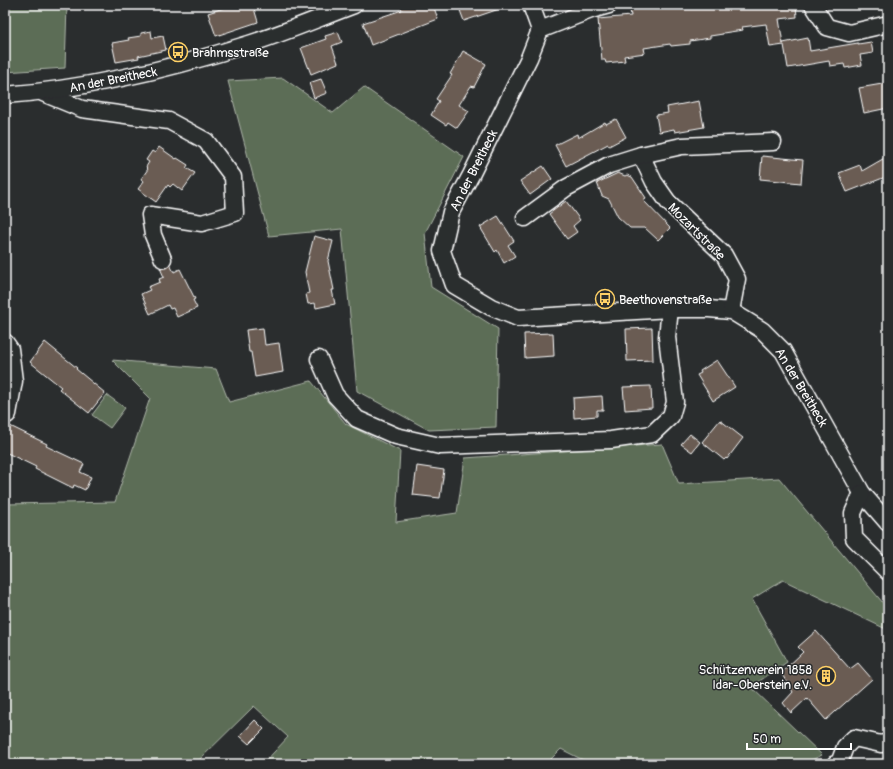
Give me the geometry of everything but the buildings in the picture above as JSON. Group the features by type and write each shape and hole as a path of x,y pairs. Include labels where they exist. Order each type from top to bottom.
{"street":[{"name":"An der Breitheck","path":"5,96 43,93 185,64 250,44 354,5"},
{"path":"531,5 540,30 608,5"},
{"path":"813,5 827,27 849,33 888,24"},
{"name":"An der Breitheck","path":"540,30 529,58 451,212 442,251 454,285 491,307 518,318 670,308 731,311 762,330 783,351 862,493 888,523"},
{"path":"43,93 82,109 169,121 206,141 233,177 235,213 202,222 150,215 153,235 163,259"},
{"path":"525,218 566,188 609,165 641,155 682,146 773,142"},
{"name":"Mozartstraße","path":"641,155 654,182 668,202 724,255 737,278 731,311"},
{"path":"319,359 335,395 357,419 396,436 440,446 611,440 652,434 671,416 675,402 668,337 670,308"},
{"path":"5,342 10,349 14,381 8,414 5,416"},
{"path":"862,493 854,513 854,538 888,572"},
{"path":"835,764 839,762 845,747 854,738 882,744 888,742"}],"green space":[{"path":"5,5 67,5 65,68 5,72"},
{"path":"283,78 333,113 364,87 464,157 425,233 431,287 498,329 496,427 429,430 357,391 342,229 269,236 228,81"},
{"path":"112,360 216,369 229,402 311,381 346,424 400,451 396,522 457,513 465,458 662,444 679,484 779,478 888,609 888,630 783,580 752,599 787,662 751,687 822,755 804,764 591,764 561,749 546,764 263,764 288,737 254,706 195,764 5,764 5,504 115,502 150,398"},
{"path":"107,395 125,408 110,428 92,415"}],"place":[{"name":"Brahmsstraße","path":"178,52"},
{"name":"Beethovenstraße","path":"605,299"},
{"name":"Schützenverein 1858 Idar-Oberstein e.V.","path":"826,676"}]}
